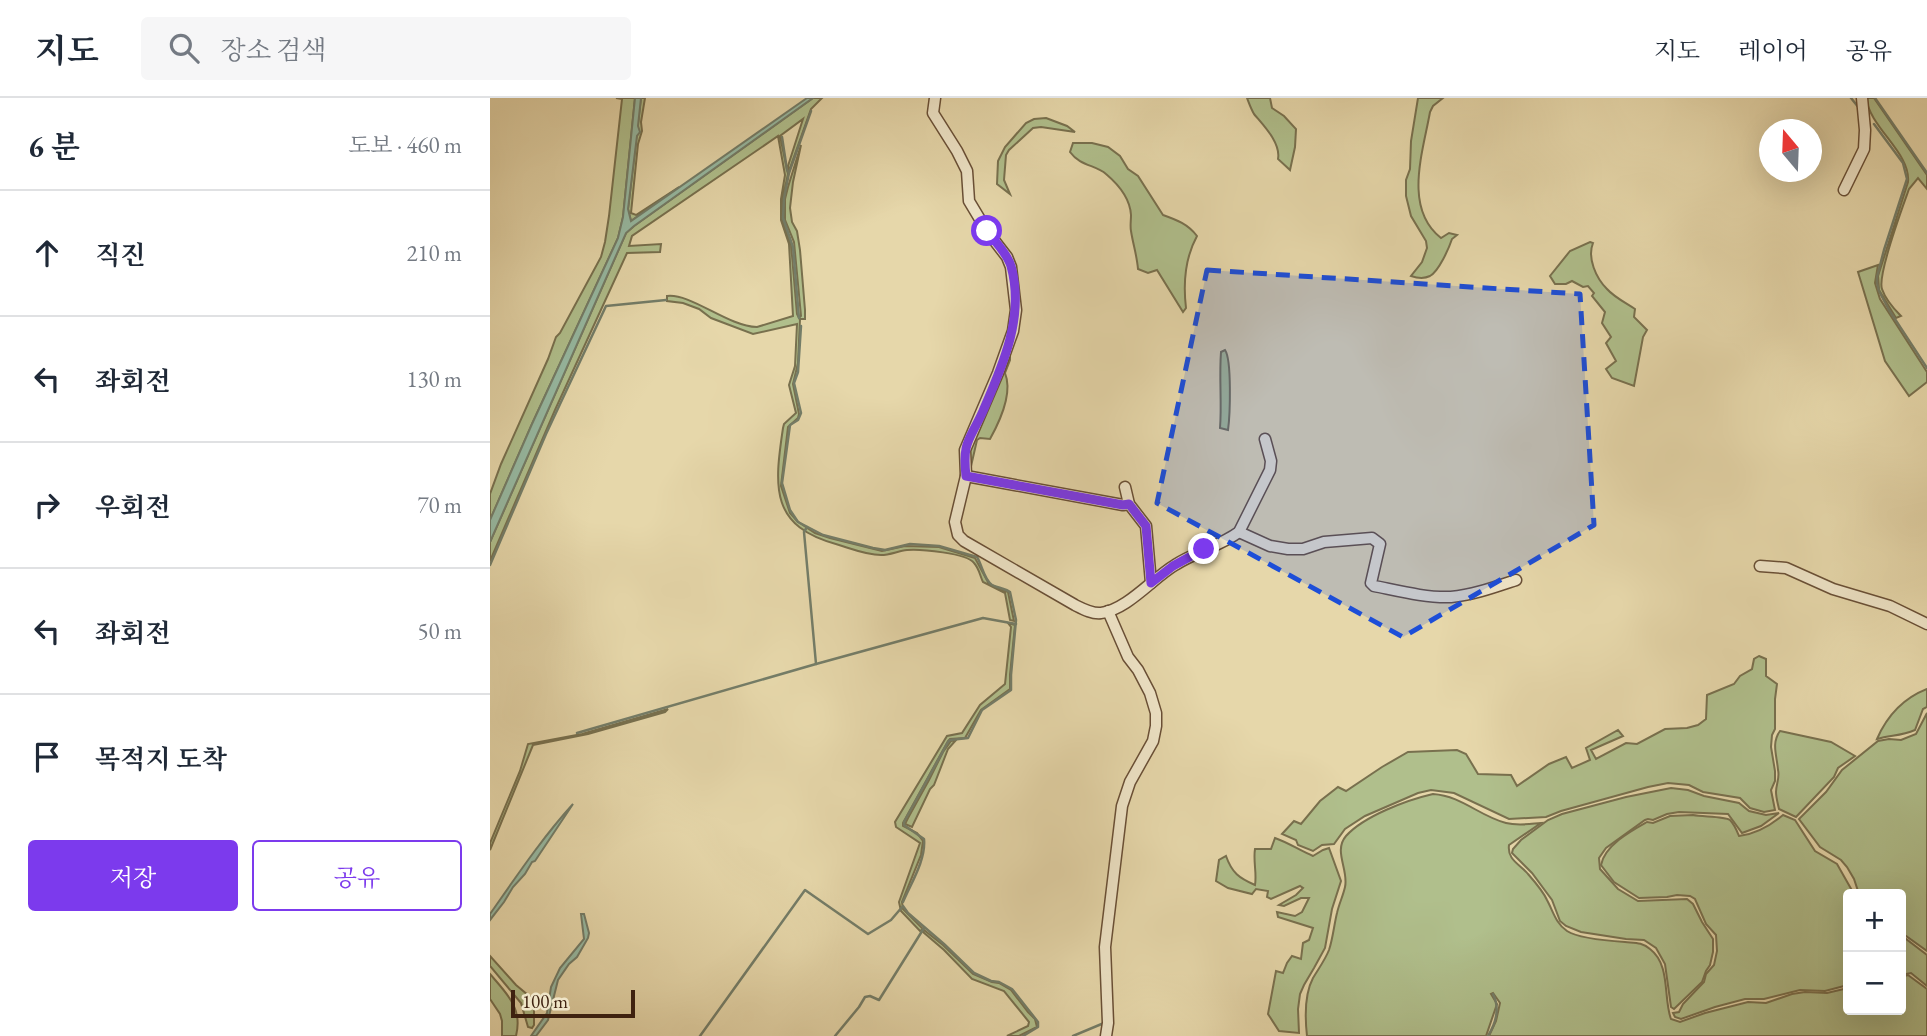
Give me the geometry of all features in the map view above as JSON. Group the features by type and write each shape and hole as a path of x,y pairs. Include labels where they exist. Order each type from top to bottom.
{"street":[{"path":"934,98 933,113 967,171 969,201 1011,267 1016,310 1013,331 998,373 965,450 966,476 955,522 958,535 1049,592 1086,611 1103,613 1128,600 1173,566 1239,532 1270,470 1271,461 1265,439"},
{"path":"1844,190 1864,149 1862,98"},
{"path":"966,476 1129,504"},
{"path":"1125,486 1129,504 1146,526 1151,583"},
{"path":"1239,532 1270,546 1288,549 1324,542 1372,538 1380,544 1371,583 1405,593 1448,597 1516,580"},
{"path":"1760,566 1786,568 1833,589 1890,606 1927,624"},
{"path":"1106,1036 1108,1023 1105,947 1122,806 1130,782 1153,741 1156,726 1156,713 1150,693 1128,657 1108,611"}],"highlighted area":[{"path":"1207,270 1580,294 1594,525 1403,637 1157,503"}],"shaded area":[{"path":"616,98 635,98 623,217 618,238 490,520 490,494 501,464 556,337 601,257 609,216 622,99"},
{"path":"635,98 641,98 638,126 640,132 637,136 628,209 631,221 807,98 813,98 626,233 490,542 490,520 618,238 623,217"},
{"path":"641,98 645,98 631,213 636,215 679,187 631,221 628,209"},
{"path":"813,98 822,98 811,109 789,171 788,166 803,119 780,136 788,174 782,219 791,244 799,318 801,316 794,242 785,220 785,199 801,145 790,208 800,250 805,319 800,319 798,363 793,384 799,414 788,427 781,486 790,513 815,533 882,551 905,546 939,547 975,558 989,584 1008,592 1014,621 1010,620 1005,593 983,582 977,567 970,560 953,554 922,550 870,554 816,537 800,528 789,516 782,502 778,469 784,424 796,413 789,385 795,366 797,324 753,334 711,318 699,309 667,301 667,296 677,296 734,321 757,327 793,316 789,244 781,220 781,199 785,175 778,136 632,236 629,246 661,244 660,252 627,253 490,561 490,542 626,233"},
{"path":"1247,98 1270,98 1272,108 1296,129 1290,170 1278,159 1274,141 1254,114"},
{"path":"1418,98 1443,98 1430,112 1423,144 1419,179 1422,211 1429,226 1441,238 1449,233 1457,235 1452,239 1437,269 1430,276 1423,278 1411,276 1422,262 1427,248 1426,241 1411,216 1406,196"},
{"path":"1866,98 1874,98 1927,175 1927,189 1918,178 1909,189 1883,270 1882,289 1901,316 1896,318 1879,290 1878,276 1908,182 1907,171 1897,151 1875,120"},
{"path":"1046,118 1075,132 1033,128 1009,150 1006,155 1004,180 1010,194 997,184 998,161 1005,147 1026,123"},
{"path":"1073,143 1092,143 1108,147 1120,156 1128,169 1138,176 1163,215 1186,225 1197,236 1187,262 1186,308 1183,312 1157,270 1148,273 1138,269 1130,209 1123,192 1102,171 1074,157 1070,152"},
{"path":"1593,243 1592,261 1599,279 1613,295 1635,309 1634,317 1647,330 1643,337 1634,386 1612,378 1606,369 1616,361 1606,343 1611,337 1602,323 1605,312 1592,296 1594,293 1588,286 1583,287 1572,281 1555,284 1550,276 1570,251"},
{"path":"1878,265 1875,283 1880,299 1927,372 1927,382 1909,396 1885,361 1858,272"},
{"path":"1225,350 1230,376 1228,430 1220,428 1221,352"},
{"path":"1010,352 1005,373 1007,389 1004,407 990,439 977,440 969,475 967,450"},
{"path":"1008,623 1015,625 1010,689 981,710 965,738 948,741 903,823 903,826 917,833 923,841 921,855 902,902 903,909 923,929 920,931 901,911 899,902 920,843 896,827 895,822 947,736 962,733 980,705 1005,684 1011,627"},
{"path":"1759,656 1766,659 1766,676 1777,684 1775,729 1771,747 1775,781 1771,790 1775,810 1764,812 1750,808 1740,798 1703,792 1689,785 1668,783 1546,817 1509,819 1454,793 1431,790 1365,816 1345,829 1334,844 1322,845 1313,851 1282,834 1294,821 1301,824 1320,801 1338,787 1346,791 1408,752 1457,750 1466,754 1478,774 1511,775 1517,786 1549,764 1566,757 1572,768 1590,760 1586,748 1618,730 1623,736 1591,750 1596,759 1626,743 1637,744 1665,729 1698,725 1706,719 1707,695 1734,684 1740,676 1752,669 1754,659"},
{"path":"1927,689 1927,707 1923,709 1915,730 1877,739 1897,709 1911,697"},
{"path":"668,709 588,734 533,745 490,850 490,843 520,771 528,744 582,734"},
{"path":"1927,713 1927,951 1906,936 1906,889 1857,889 1847,867 1820,847 1799,819 1826,792 1842,770 1878,741 1901,740 1916,734"},
{"path":"1780,731 1831,742 1855,756 1838,768 1834,777 1796,817 1779,809 1777,799 1775,745"},
{"path":"956,740 948,749 934,785 912,827 905,824 943,752 951,741"},
{"path":"1671,788 1739,803 1749,811 1766,815 1779,813 1761,826 1742,833 1728,814 1667,814 1653,820 1645,820 1606,848 1599,858 1600,869 1618,889 1638,901 1687,899 1693,904 1713,939 1710,965 1702,982 1674,1009 1671,1007 1665,964 1656,948 1644,940 1581,932 1566,926 1560,921 1552,900 1532,873 1512,853 1521,840 1548,820 1562,814"},
{"path":"1433,794 1453,798 1506,823 1541,823 1509,845 1512,858 1539,887 1557,921 1567,931 1587,938 1638,943 1657,956 1664,973 1671,1019 1680,1022 1748,1002 1766,1003 1792,994 1827,993 1843,989 1843,1015 1906,1015 1908,975 1927,989 1927,1036 1489,1036 1500,1003 1493,993 1491,994 1497,1004 1486,1036 1307,1036 1308,992 1329,950 1345,887 1342,842 1364,822 1411,800"},
{"path":"573,804 535,861 490,920 490,914 520,872"},
{"path":"1693,815 1730,820 1739,836 1762,828 1783,815 1795,820 1815,851 1837,864 1851,889 1843,889 1843,986 1825,991 1800,990 1764,999 1745,999 1681,1019 1675,1017 1673,1013 1679,1012 1704,982 1706,974 1714,965 1716,935 1706,924 1695,899 1677,895 1639,898 1614,882 1601,865 1608,851 1626,834 1647,822 1653,823 1670,816"},
{"path":"1275,838 1313,856 1329,848 1341,881 1332,909 1325,948 1300,994 1299,1033 1279,1031 1268,1014 1276,971 1283,973 1292,956 1301,959 1303,943 1309,940 1313,928 1278,917 1277,912 1295,916 1302,912 1309,898 1301,898 1284,906 1279,905 1303,888 1300,886 1271,899 1267,897 1268,891 1256,889 1252,894 1228,888 1216,881 1219,860 1226,856 1237,874 1255,885 1255,849 1271,849"},
{"path":"581,914 584,914 588,938 558,980 548,1020 536,1036 531,1036 547,1013 551,987 560,968 584,939"},
{"path":"924,930 973,974 1011,990 1035,1019 1037,1027 1019,1036 1007,1036 1028,1026 1029,1022 1004,991 972,979 923,932"},
{"path":"1906,939 1927,955 1927,986 1911,973 1906,974"},
{"path":"490,956 516,985 534,1000 532,1028 528,1027 521,1003 490,966"},
{"path":"490,974 508,995 515,1009 518,1026 516,1036 502,1036 500,1014 490,999"}],"waterway":[{"path":"1851,98 1859,108"},
{"path":"1875,98 1927,173"},
{"path":"799,318 793,247 783,218 784,198 789,173 811,111"},
{"path":"1874,124 1903,163 1907,179 1884,250 1877,283 1889,310 1927,368"},
{"path":"782,137 789,173"},
{"path":"490,565 546,434 606,306 666,300"},
{"path":"801,326 798,372 794,383 801,413 798,420 790,425 782,483 790,510 798,522 823,535 873,548 885,550 910,544 939,546 977,557 989,583 1010,592 1016,620 1011,690 982,710 968,738 948,742 904,822 904,825 924,839 924,847 903,902"},
{"path":"807,527 804,532 816,664"},
{"path":"577,733 983,618 1016,624"},
{"path":"700,1036 805,890 868,934 891,920 903,906 974,973 1012,989 1038,1022 1038,1027 1023,1036"},
{"path":"835,1036 865,997 879,1000 924,928"},
{"path":"1488,1036 1496,1015 1493,994"},
{"path":"1073,1036 1104,1023"}],"route":[{"path":"987,231 1007,257 1011,267 1016,310 1013,331 998,373 965,450 966,476 1129,504 1146,526 1151,583 1173,566 1204,549"}]}
